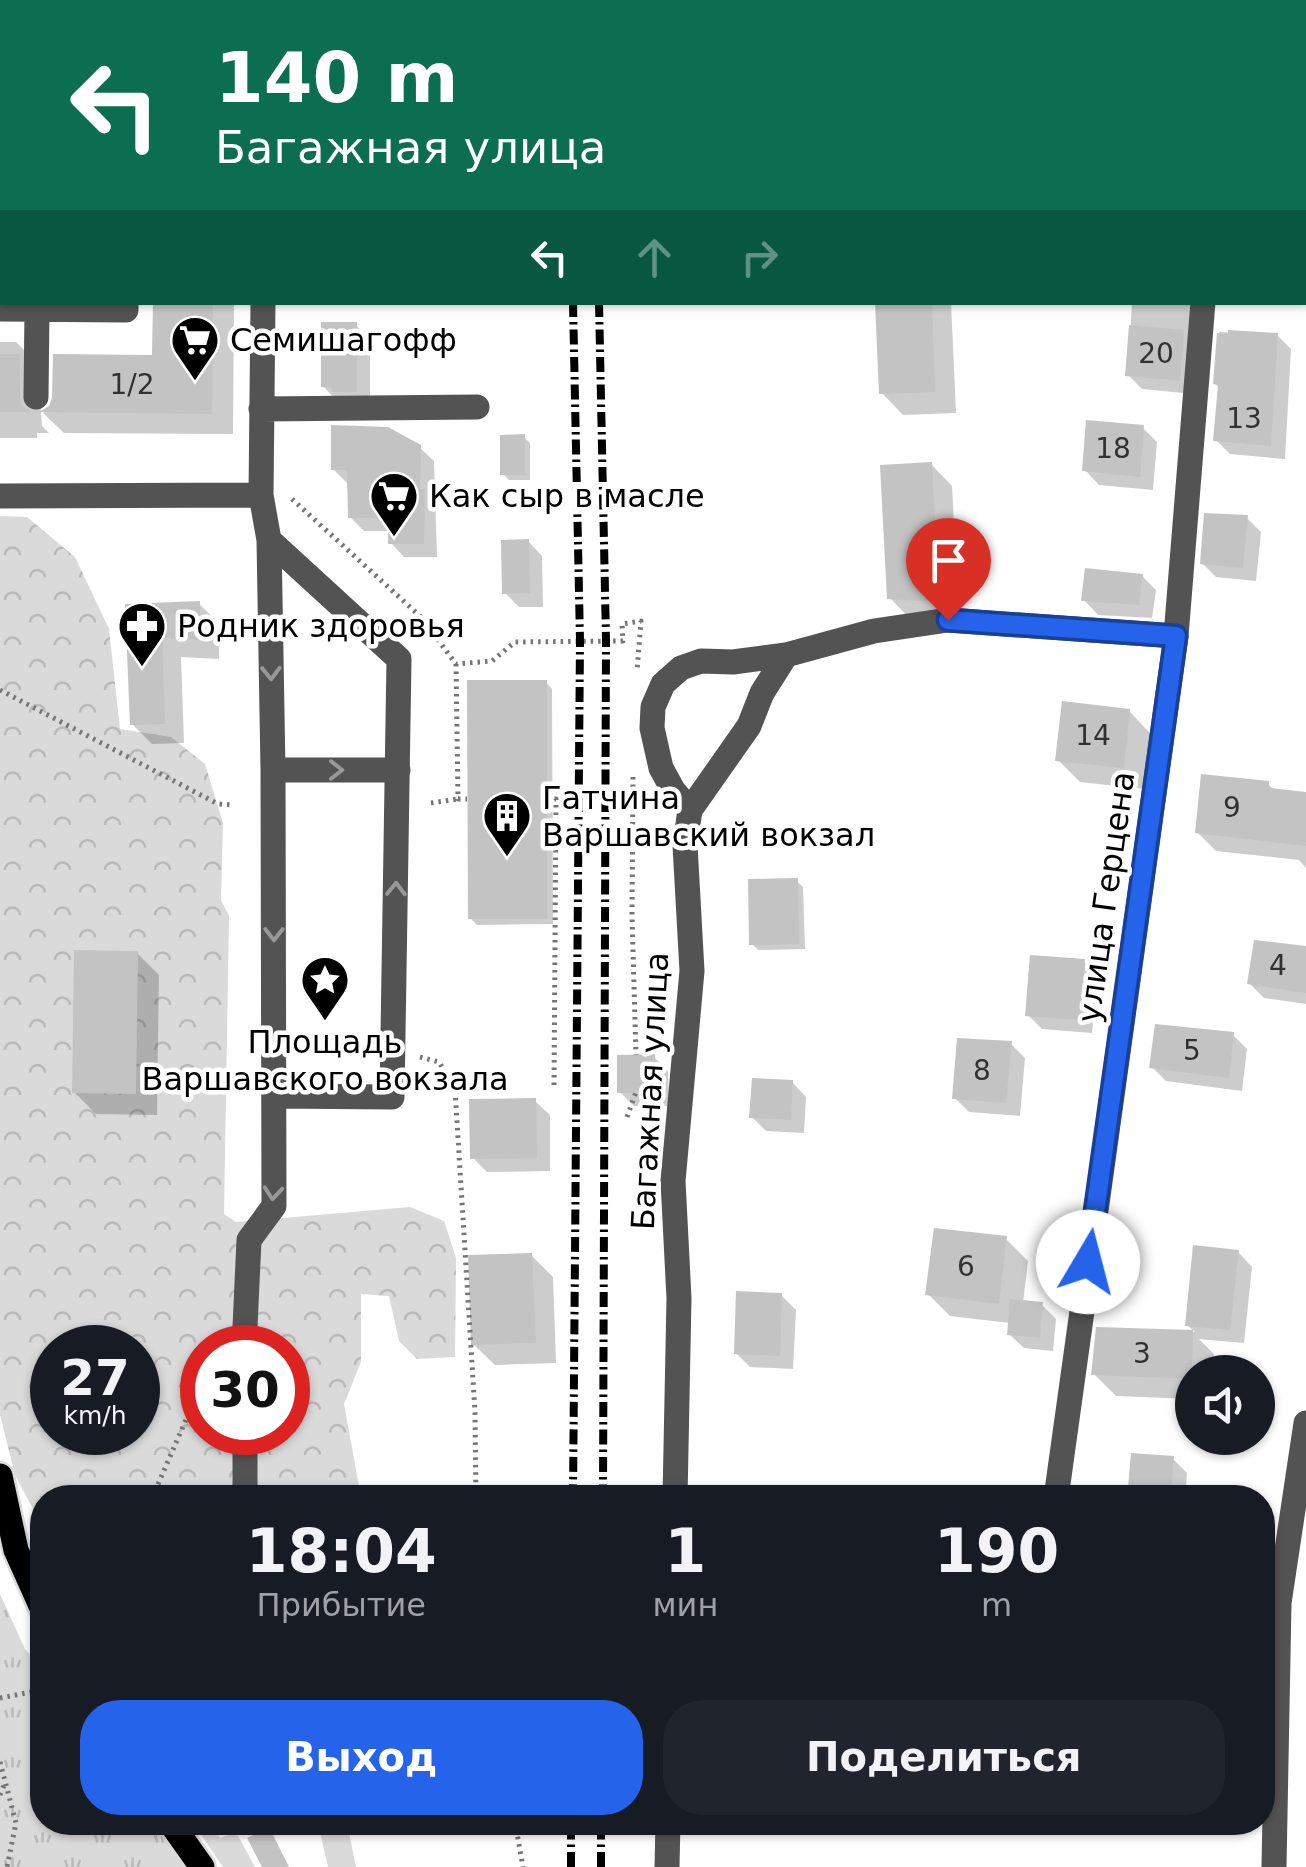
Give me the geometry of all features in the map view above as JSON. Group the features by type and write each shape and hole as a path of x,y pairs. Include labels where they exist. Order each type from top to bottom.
{"main road":[{"path":"0,1476 16,1550 30,1581"},
{"path":"179,1835 202,1867"}],"street":[{"path":"0,309 126,310 126,305"},
{"path":"245,1325 249,1240 274,1206 274,770 268,540 261,495 263,305"},
{"name":"улица Герцена","path":"1058,1485 1176,636 1203,305"},
{"path":"36,398 37,310"},
{"path":"261,408 477,407"},
{"path":"0,496 261,495"},
{"path":"268,540 399,659 392,1097 274,1096"},
{"path":"786,655 762,693 749,726 690,810 661,768 652,728 653,707 663,684 680,668 701,661 732,662 786,655 874,631 948,620 1176,636"},
{"path":"732,662 754,678 762,693"},
{"path":"274,770 398,770"},
{"name":"Багажная улица","path":"675,1485 678,1298 673,1181 692,970 685,845 690,810"},
{"path":"1275,1582 1306,1423"},
{"path":"244,1455 245,1485"},
{"path":"1275,1603 1306,1605"},
{"path":"668,1835 668,1867"},
{"path":"1274,1835 1274,1867"}],"path":[{"path":"289,487 293,503 421,616 456,664 458,799"},
{"path":"456,664 492,661 515,642 623,641 622,624 641,621 636,685"},
{"path":"0,690 218,804 233,805"},
{"path":"634,760 632,916 636,1055"},
{"path":"431,804 467,799"},
{"path":"547,799 556,799 554,1088"},
{"path":"393,1050 439,1062 456,1089 476,1485"},
{"path":"627,1117 636,1092"},
{"path":"158,1485 180,1434"},
{"path":"0,1698 30,1692"},
{"path":"0,1762 16,1823 8,1867"},
{"path":"0,1795 6,1780"},
{"path":"517,1835 523,1867"}],"green space":[{"path":"0,516 27,517 75,557 109,629 120,729 171,737 205,764 223,823 221,900 229,916 224,1214 236,1222 410,1207 444,1221 456,1258 455,1357 417,1359 399,1341 389,1296 361,1294 361,1362 344,1404 359,1485 30,1485 30,1503 15,1475 0,1415"},
{"path":"0,1594 30,1654 30,1835 163,1835 184,1867 0,1867"},
{"path":"201,1835 238,1835 255,1867 223,1867"},
{"path":"321,1835 349,1835 356,1867 328,1867"}],"building":[{"path":"153,305 213,305 212,414 39,412 49,406 52,398 53,354 152,355"},
{"path":"875,305 932,305 935,392 879,394"},
{"path":"321,322 357,322 357,392 332,392 332,388 321,387"},
{"path":"1129,325 1184,330 1180,381 1125,376"},
{"path":"1228,330 1278,333 1271,446 1213,441 1217,333 1228,334"},
{"path":"0,354 20,354 20,398 22,406 32,412 0,412"},
{"path":"1086,420 1144,425 1140,477 1082,471"},
{"path":"331,425 388,427 421,445 424,544 388,544 388,518 348,518 347,470 331,470"},
{"path":"525,434 525,475 500,475 500,435"},
{"path":"932,462 939,602 887,599 880,465"},
{"path":"1204,513 1248,515 1243,568 1200,564"},
{"path":"529,539 530,593 502,594 501,540"},
{"path":"1085,568 1143,574 1139,605 1081,601"},
{"path":"200,601 200,640 162,638 165,724 130,725 125,604"},
{"name":"Гатчина Варшавский вокзал","path":"467,680 547,680 547,919 468,919"},
{"path":"1062,701 1130,709 1124,768 1055,761"},
{"path":"1201,774 1269,781 1269,788 1306,792 1306,846 1195,833"},
{"path":"798,878 799,944 749,945 748,879"},
{"path":"1254,940 1306,946 1306,993 1247,984"},
{"path":"74,950 138,951 136,1094 72,1093"},
{"path":"1030,955 1085,959 1079,1020 1025,1016"},
{"path":"1155,1024 1234,1032 1229,1078 1149,1068"},
{"path":"957,1038 1012,1041 1006,1103 952,1099"},
{"path":"655,1054 656,1092 617,1093 617,1055"},
{"path":"752,1078 793,1080 791,1120 749,1118"},
{"path":"536,1098 537,1158 470,1159 469,1099"},
{"path":"934,1228 1007,1236 999,1304 925,1295"},
{"path":"1193,1245 1239,1250 1230,1330 1185,1326"},
{"path":"532,1253 536,1343 471,1345 468,1255"},
{"path":"736,1291 782,1293 780,1356 734,1354"},
{"path":"1010,1299 1043,1302 1040,1338 1007,1335"},
{"path":"1096,1327 1193,1330 1192,1355 1175,1355 1175,1378 1091,1375"},
{"path":"1131,1453 1174,1456 1172,1485 1128,1485"},
{"path":"273,1835 289,1867 262,1867 247,1838"}],"railway":[{"path":"573,305 580,641 573,1485"},
{"path":"599,305 606,640 603,1485"},
{"path":"571,1835 571,1867"},
{"path":"601,1835 601,1867"}],"place":[{"name":"Семишагофф","path":"195,382"},
{"name":"Как сыр в масле","path":"394,538"},
{"name":"Родник здоровья","path":"142,668"},
{"name":"Гатчина Варшавский вокзал","path":"507,858"},
{"name":"Площадь Варшавского вокзала","path":"325,1022"}],"route":[{"path":"948,620 1176,636 1088,1262"}]}
